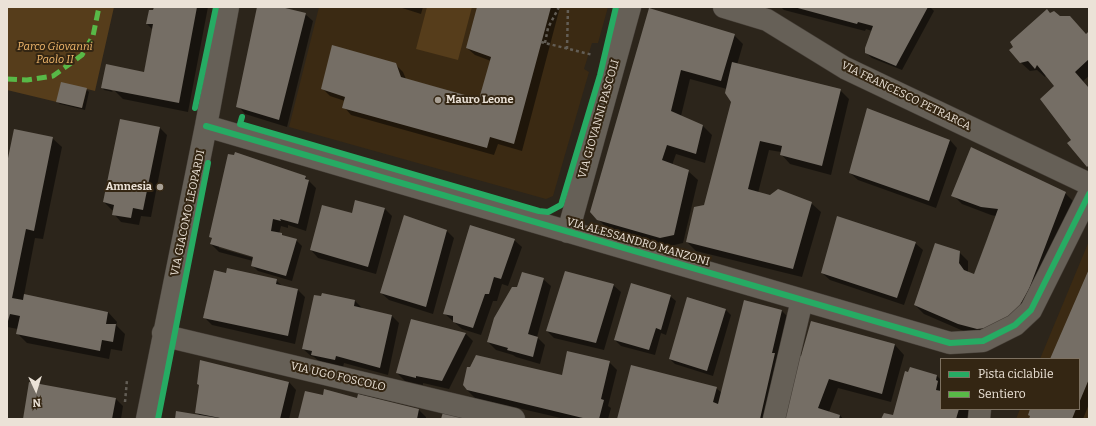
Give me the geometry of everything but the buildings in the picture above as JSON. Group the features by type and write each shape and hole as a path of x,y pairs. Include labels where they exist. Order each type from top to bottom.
{"street":[{"name":"VIA GIACOMO LEOPARDI","path":"147,419 163,333 206,126 228,7"},
{"name":"VIA GIOVANNI PASCOLI","path":"568,232 630,7"},
{"name":"VIA FRANCESCO PETRARCA","path":"724,7 768,20 845,68 1089,184"},
{"name":"VIA ALESSANDRO MANZONI","path":"206,126 802,300 955,351"},
{"path":"955,351 983,341 1015,325 1031,310 1089,194"},
{"path":"774,419 802,300"},
{"name":"VIA UGO FOSCOLO","path":"163,333 174,338 514,419"}],"path":[{"path":"559,7 548,28 543,42 615,61"},
{"path":"567,49 568,7"},
{"path":"124,408 127,380"}],"shaded area":[{"name":"Mauro Leone","path":"319,7 608,7 598,43 592,43 584,69 589,72 553,196 546,199 289,127"},
{"path":"1089,241 1089,419 1016,419 1020,410 1080,410 1080,358 1040,358"}],"green space":[{"name":"Parco Giovanni Paolo II","path":"7,7 114,7 95,91 87,89 82,108 7,90"},
{"path":"427,7 472,7 458,60 416,49"}],"marked path":[{"path":"7,79 27,80 53,76 82,55 93,36 99,7"}],"cycle path":[{"path":"195,108 216,7"},
{"path":"242,117 240,124 539,211 548,212 561,205 600,75 616,7"},
{"path":"206,126 950,343 983,341 1015,325 1031,310 1089,194"},
{"path":"158,419 208,163"}],"place":[{"name":"Mauro Leone","path":"438,100"},
{"name":"Amnesia","path":"160,187"}]}
